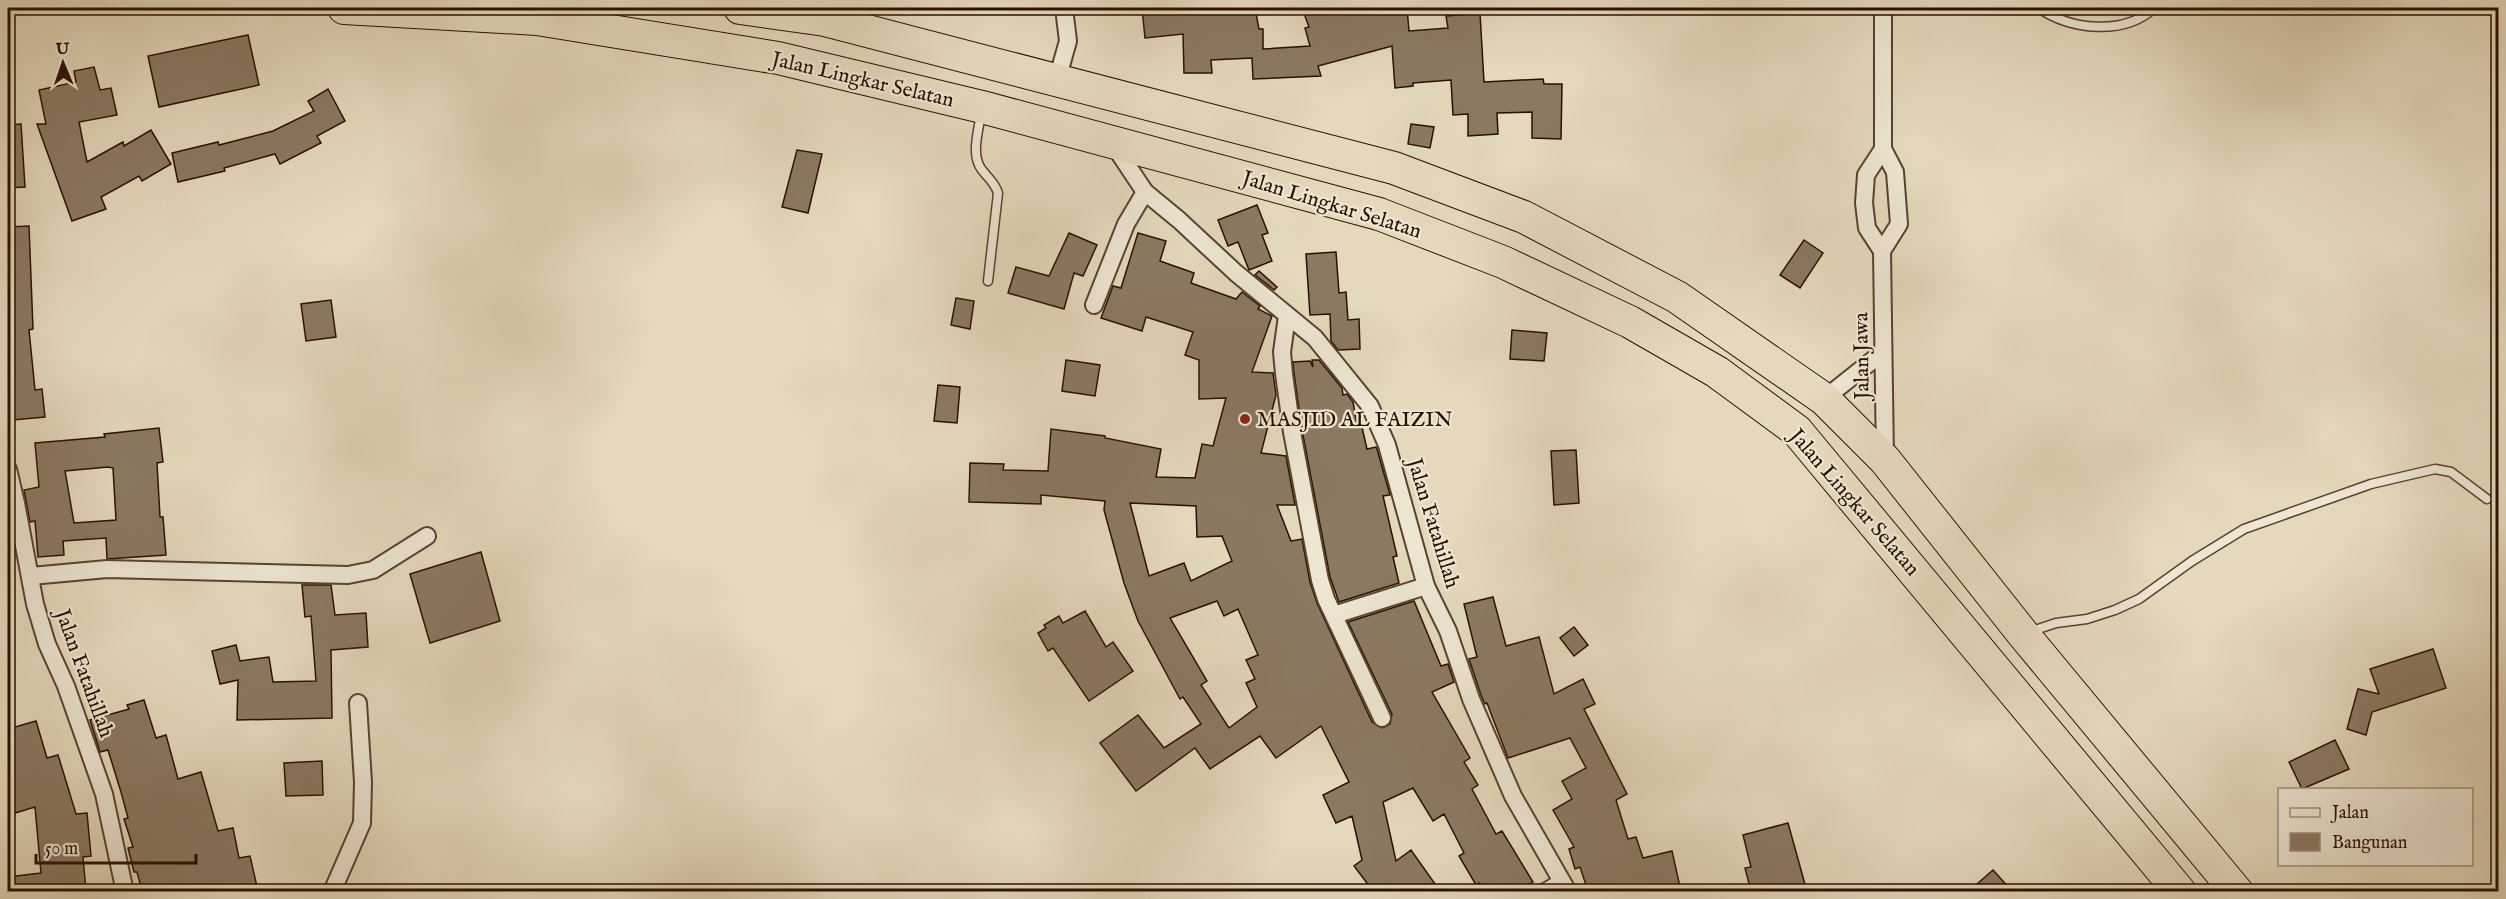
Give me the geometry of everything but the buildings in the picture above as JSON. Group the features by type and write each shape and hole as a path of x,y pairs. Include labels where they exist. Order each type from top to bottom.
{"highway":[{"name":"Jalan Lingkar Selatan","path":"344,8 537,19 778,58 982,107 1379,214 1503,262 1630,322 1718,372 1797,431 2180,891"},
{"path":"740,8 824,14 1058,80 1394,168 1524,218 1677,297 1824,399 1885,460 2023,634 2237,891"},
{"path":"1718,372 1734,335"}],"street":[{"path":"1058,80 1068,40 1064,8"},
{"path":"1882,251 1899,224 1895,172 1883,149 1883,8"},
{"name":"Jalan Fatahillah","path":"1111,141 1145,192 1315,338 1370,406 1380,425 1397,478 1426,586 1448,632 1471,699 1513,796 1565,887"},
{"name":"Jalan Jawa","path":"1883,149 1866,175 1864,203 1867,228 1882,251 1885,460"},
{"path":"1094,305 1126,224 1145,192"},
{"path":"1287,316 1282,352 1292,432 1320,580 1382,718"},
{"path":"1824,399 1884,351"},
{"name":"Jalan Fatahillah","path":"8,469 35,604 47,644 66,686 104,794 125,891"},
{"path":"31,576 107,569 348,575 373,570 427,536"},
{"path":"1334,615 1426,586"},
{"path":"333,891 362,823 363,782 358,703"},
{"path":"1545,891 1565,887"}],"lane":[{"path":"2039,8 2051,17 2069,24 2090,27 2133,21 2154,8"},
{"path":"982,107 976,159 980,168 996,184 998,194 988,281"},
{"path":"2023,634 2056,623 2087,619 2115,610 2139,599 2192,561 2244,529 2371,484 2435,469 2451,472 2487,500"}],"place":[{"name":"MASJID AL FAIZIN","path":"1245,419"}]}
